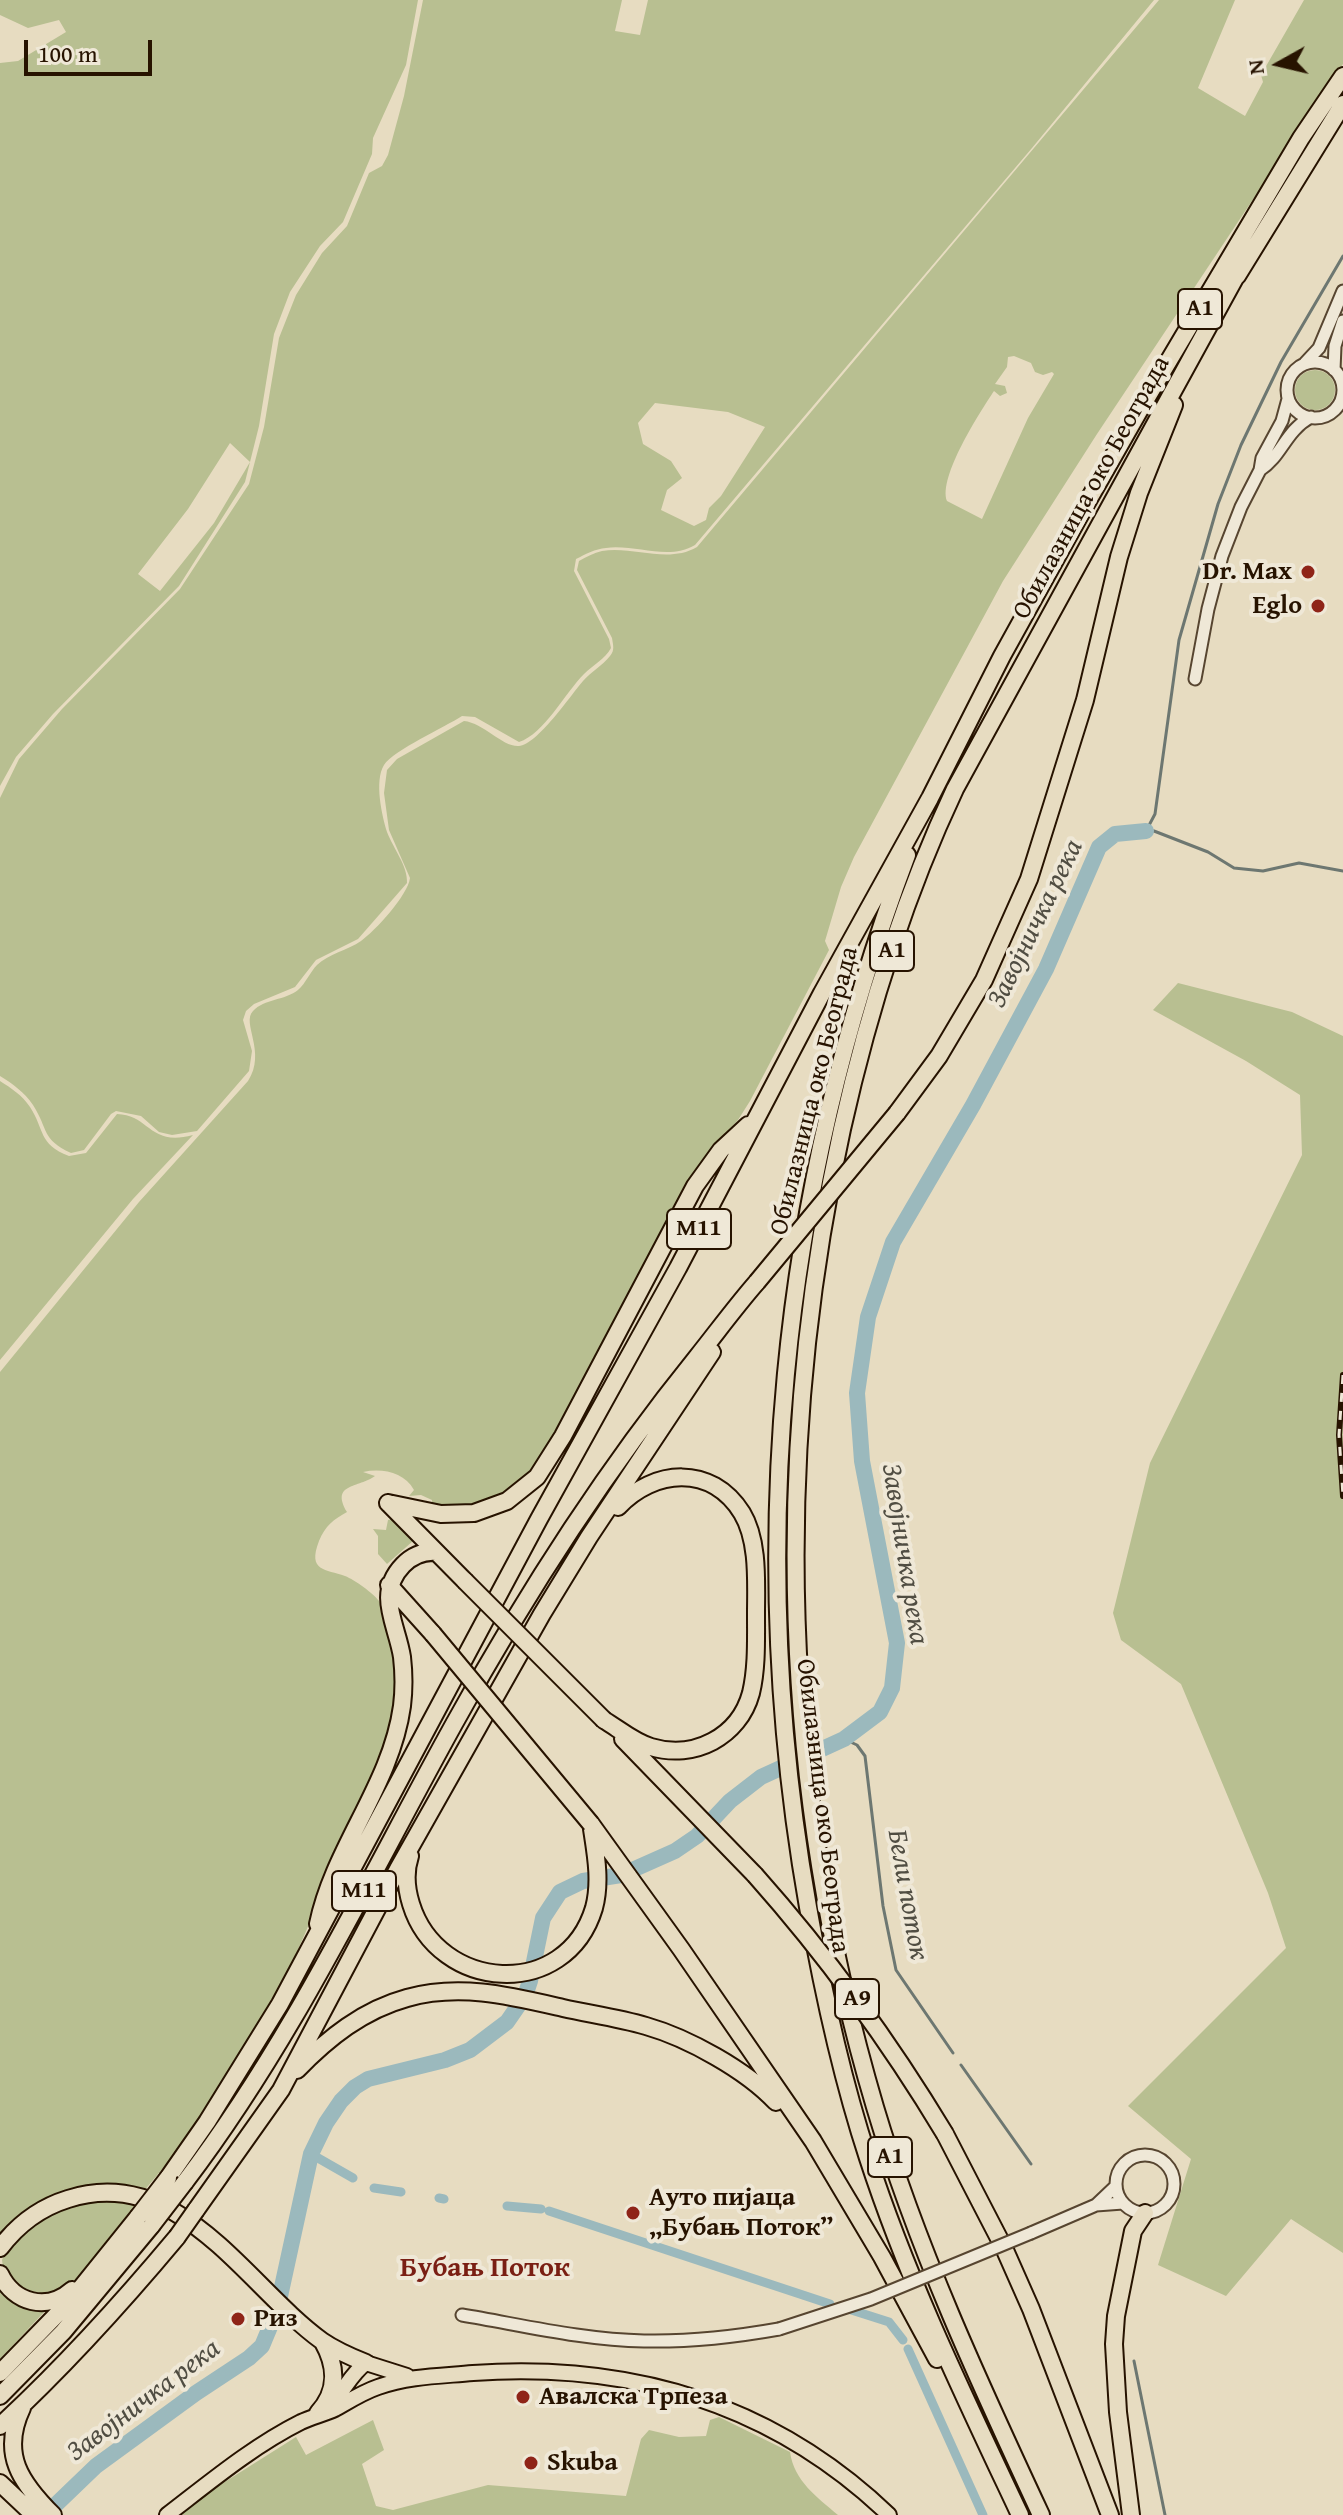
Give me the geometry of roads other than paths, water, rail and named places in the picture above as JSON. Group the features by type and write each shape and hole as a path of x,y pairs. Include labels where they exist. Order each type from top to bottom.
{"highway":[{"name":"A1","path":"930,798 1002,656 1139,411 1301,138 1343,76"},
{"name":"A1","path":"1240,269 1343,104"},
{"path":"0,2426 108,2319 177,2237 281,2090 512,1664 589,1537 676,1410 722,1337 738,1304 897,1113 954,1032 984,980 1012,922 1044,837 1085,700 1119,557 1139,493 1183,384 1240,269"},
{"name":"Обилазница око Београда","path":"1041,2515 934,2275 889,2152 840,1970 822,1878 800,1708 795,1512 806,1343 834,1167 851,1091 883,977 923,861 955,789 1240,269"},
{"path":"757,1116 930,798"},
{"name":"Обилазница око Београда","path":"930,798 889,905 852,1019 818,1162 801,1251 785,1380 778,1480 777,1615 782,1718 817,1961 835,2042 863,2142 916,2289 1020,2515"},
{"name":"A9","path":"757,1116 721,1150 695,1186 563,1436 537,1477 507,1501 474,1513 441,1514 388,1503 716,1833 799,1925 889,2044 945,2134 1004,2248 1041,2334 1110,2515"},
{"name":"M11","path":"0,2396 63,2332 145,2221 168,2178 254,2048 315,1941 757,1116"},
{"name":"M11","path":"0,2373 62,2310 97,2268 185,2182 227,2127 286,2033 467,1700 530,1591 608,1474 738,1304"},
{"path":"589,1537 628,1495 642,1485 658,1480 693,1478 725,1494 743,1515 754,1558 755,1666 747,1705 725,1734 706,1745 686,1751 662,1749 641,1743 604,1720"},
{"path":"315,1941 329,1884 380,1779 402,1707 403,1669 388,1606 389,1585 414,1556 436,1552"},
{"path":"389,1585 591,1824 734,2026 813,2141 882,2257 977,2437 999,2471"},
{"path":"417,1836 407,1863 407,1878 410,1901 419,1922 447,1954 473,1969 492,1974 513,1974 542,1967 565,1952 584,1930 593,1909 598,1883 591,1824"},
{"path":"281,2090 326,2042 377,2008 408,1997 440,1991 473,1991 647,2026 686,2042 714,2056 761,2088 813,2141"},
{"path":"2,2247 25,2221 58,2202 88,2194 131,2194 186,2219 323,2342 366,2363"},
{"path":"1131,2515 1118,2412 1114,2344 1116,2316 1133,2231 1145,2213"},
{"path":"0,2274 7,2286 22,2298 45,2303 61,2298 97,2268"},
{"path":"318,2413 329,2397 334,2377 323,2342"},
{"path":"30,2399 15,2423 12,2450 35,2509"},
{"path":"0,2483 35,2509 53,2515"}],"main road":[{"path":"366,2363 417,2377 561,2371 613,2377 686,2394 784,2435 837,2470 889,2515"},
{"path":"349,2401 363,2380 366,2363"},
{"path":"167,2515 237,2462 337,2400 353,2375 366,2363"},
{"path":"303,2422 375,2388 417,2377"}],"street":[{"path":"1195,679 1222,556 1241,507 1260,470 1262,458 1284,417 1288,380 1319,348 1343,291"},
{"path":"1334,370 1335,346 1343,321"},
{"path":"1260,470 1269,464 1293,429 1311,417 1329,413 1341,399 1341,380 1334,370 1318,362 1305,363"},
{"path":"1288,399 1295,409 1311,417"},
{"path":"1149,2154 1166,2163 1172,2172 1173,2191 1163,2207 1145,2213 1123,2203 1116,2186 1118,2172 1130,2158 1149,2154"},
{"path":"1096,2205 1116,2186"},
{"path":"462,2315 579,2335 643,2341 705,2340 779,2329 871,2299 1096,2205 1123,2203"}],"waterway":[{"path":"1343,256 1281,362 1241,445 1218,504 1179,640 1155,814 1146,831 1154,831 1208,852 1234,868 1263,871 1299,863 1343,871"},
{"name":"Завојничка река","path":"45,2515 96,2466 262,2346 277,2310 311,2154 326,2123 355,2087 368,2079 445,2060 470,2050 507,2022 525,1996 543,1918 560,1892 583,1881 621,1875 675,1851 697,1836 730,1801 761,1777 844,1739 880,1712 892,1688 897,1643 862,1461 857,1393 868,1317 893,1242 973,1105 1046,969 1099,847 1115,834 1146,831"},
{"name":"Бели поток","path":"844,1739 857,1745 865,1756 883,1906 896,1970 953,2053"},
{"name":"Бели поток","path":"961,2065 1031,2164"},
{"path":"311,2154 353,2178"},
{"path":"374,2188 401,2192"},
{"path":"439,2198 444,2199"},
{"path":"507,2206 541,2209"},
{"path":"549,2211 830,2304"},
{"path":"842,2307 889,2322 903,2340"},
{"path":"908,2349 983,2515"},
{"name":"Бели поток","path":"1134,2361 1165,2515"}],"railway":[{"path":"1343,1375 1339,1435 1343,1496"}],"place":[{"name":"Dr. Max","path":"1308,572"},
{"name":"Eglo","path":"1318,606"},
{"name":"Ауто пијаца „Бубањ Поток”","path":"633,2213"},
{"name":"Риз","path":"238,2319"},
{"name":"Авалска Трпеза","path":"523,2397"},
{"name":"Skuba","path":"531,2463"}],"district":[{"name":"Бубањ Поток","path":"485,2269"}]}
